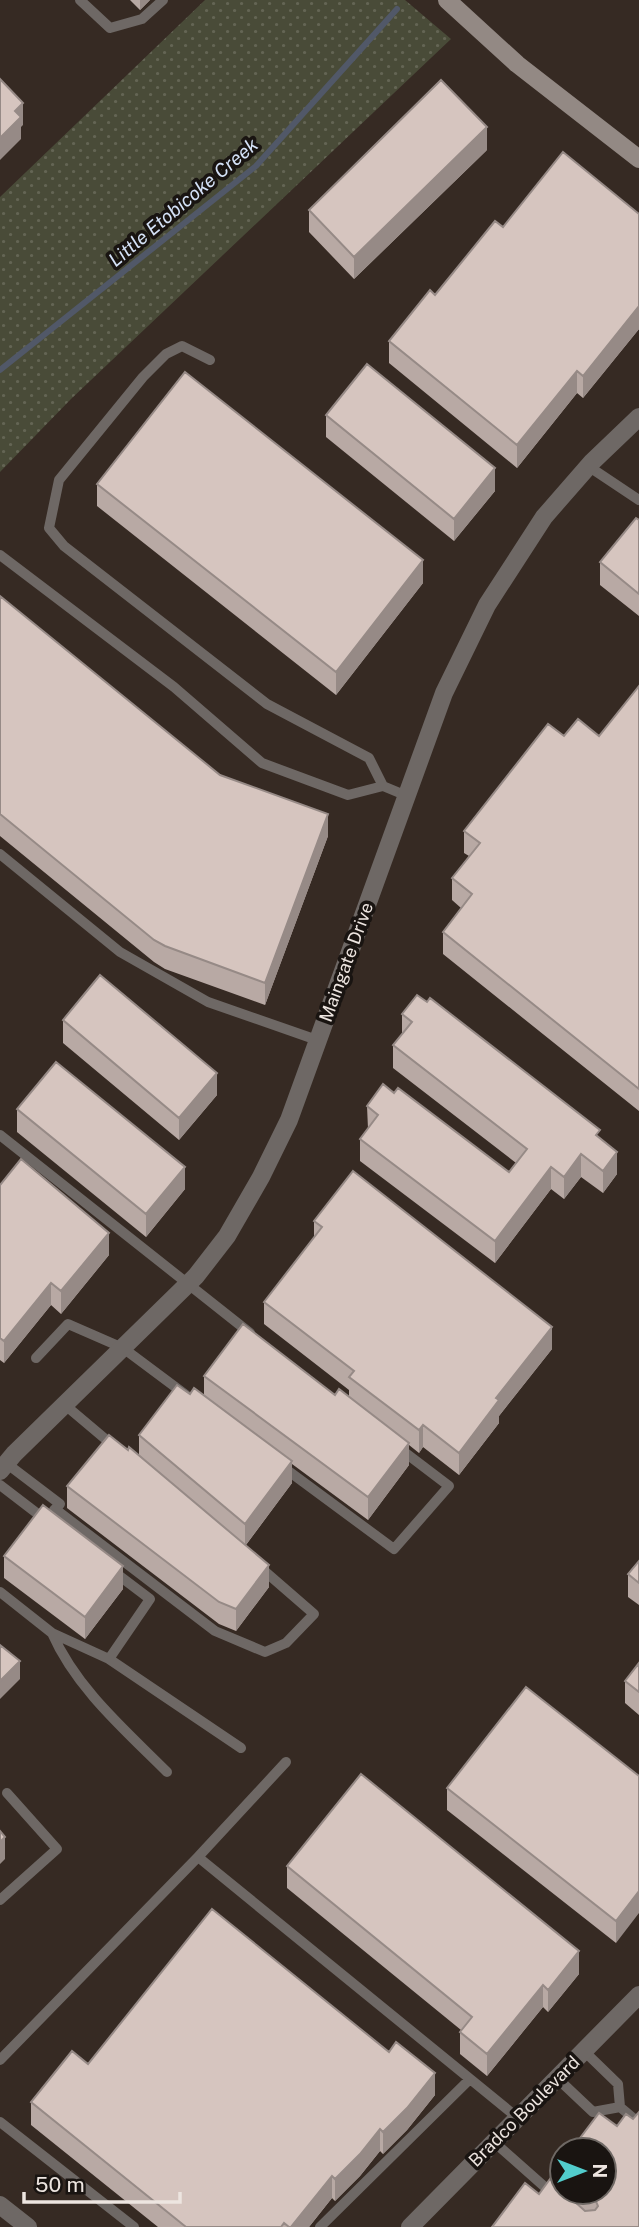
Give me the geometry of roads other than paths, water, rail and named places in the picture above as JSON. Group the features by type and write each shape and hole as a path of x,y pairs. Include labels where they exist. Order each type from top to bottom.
{"street":[{"path":"447,0 517,64 639,159"},
{"name":"Maingate Drive","path":"7,1463 196,1276 227,1236 261,1177 289,1120 444,693 487,605 544,517 588,466 639,416"},
{"path":"0,1442 7,1463"},
{"name":"Bradco Boulevard","path":"418,2225 494,2142 639,1995"},
{"path":"0,2205 28,2227"}],"lane":[{"path":"80,0 110,28 142,19 163,0"},
{"path":"210,360 182,345 166,354 143,377 60,480 49,528 64,546 267,704 369,758 383,786"},
{"path":"588,466 639,501"},
{"path":"0,555 174,687 262,763 348,796 383,786 407,796"},
{"path":"0,854 131,958 208,1002 317,1040"},
{"path":"0,1135 263,1343"},
{"path":"36,1358 68,1324 123,1348 199,1404"},
{"path":"65,1405 129,1458"},
{"path":"275,1461 394,1549 449,1486 394,1444"},
{"path":"7,1463 60,1504 45,1519"},
{"path":"0,1485 55,1527"},
{"path":"55,1508 215,1631 265,1652 286,1643 314,1614 257,1565"},
{"path":"108,1567 150,1599 109,1659"},
{"path":"0,1592 52,1633 109,1659 241,1748"},
{"path":"52,1633 62,1656 98,1702 167,1772"},
{"path":"0,2060 198,1857 286,1762"},
{"path":"0,1900 57,1849 7,1793"},
{"path":"198,1857 518,2118"},
{"path":"584,2051 618,2084 620,2107 639,2123"},
{"path":"557,2078 593,2112 620,2107"},
{"path":"320,2227 469,2080"},
{"path":"0,2122 134,2227"},
{"path":"494,2142 548,2190"}],"waterway":[{"name":"Little Etobicoke Creek","path":"0,370 256,166 397,9"}]}
